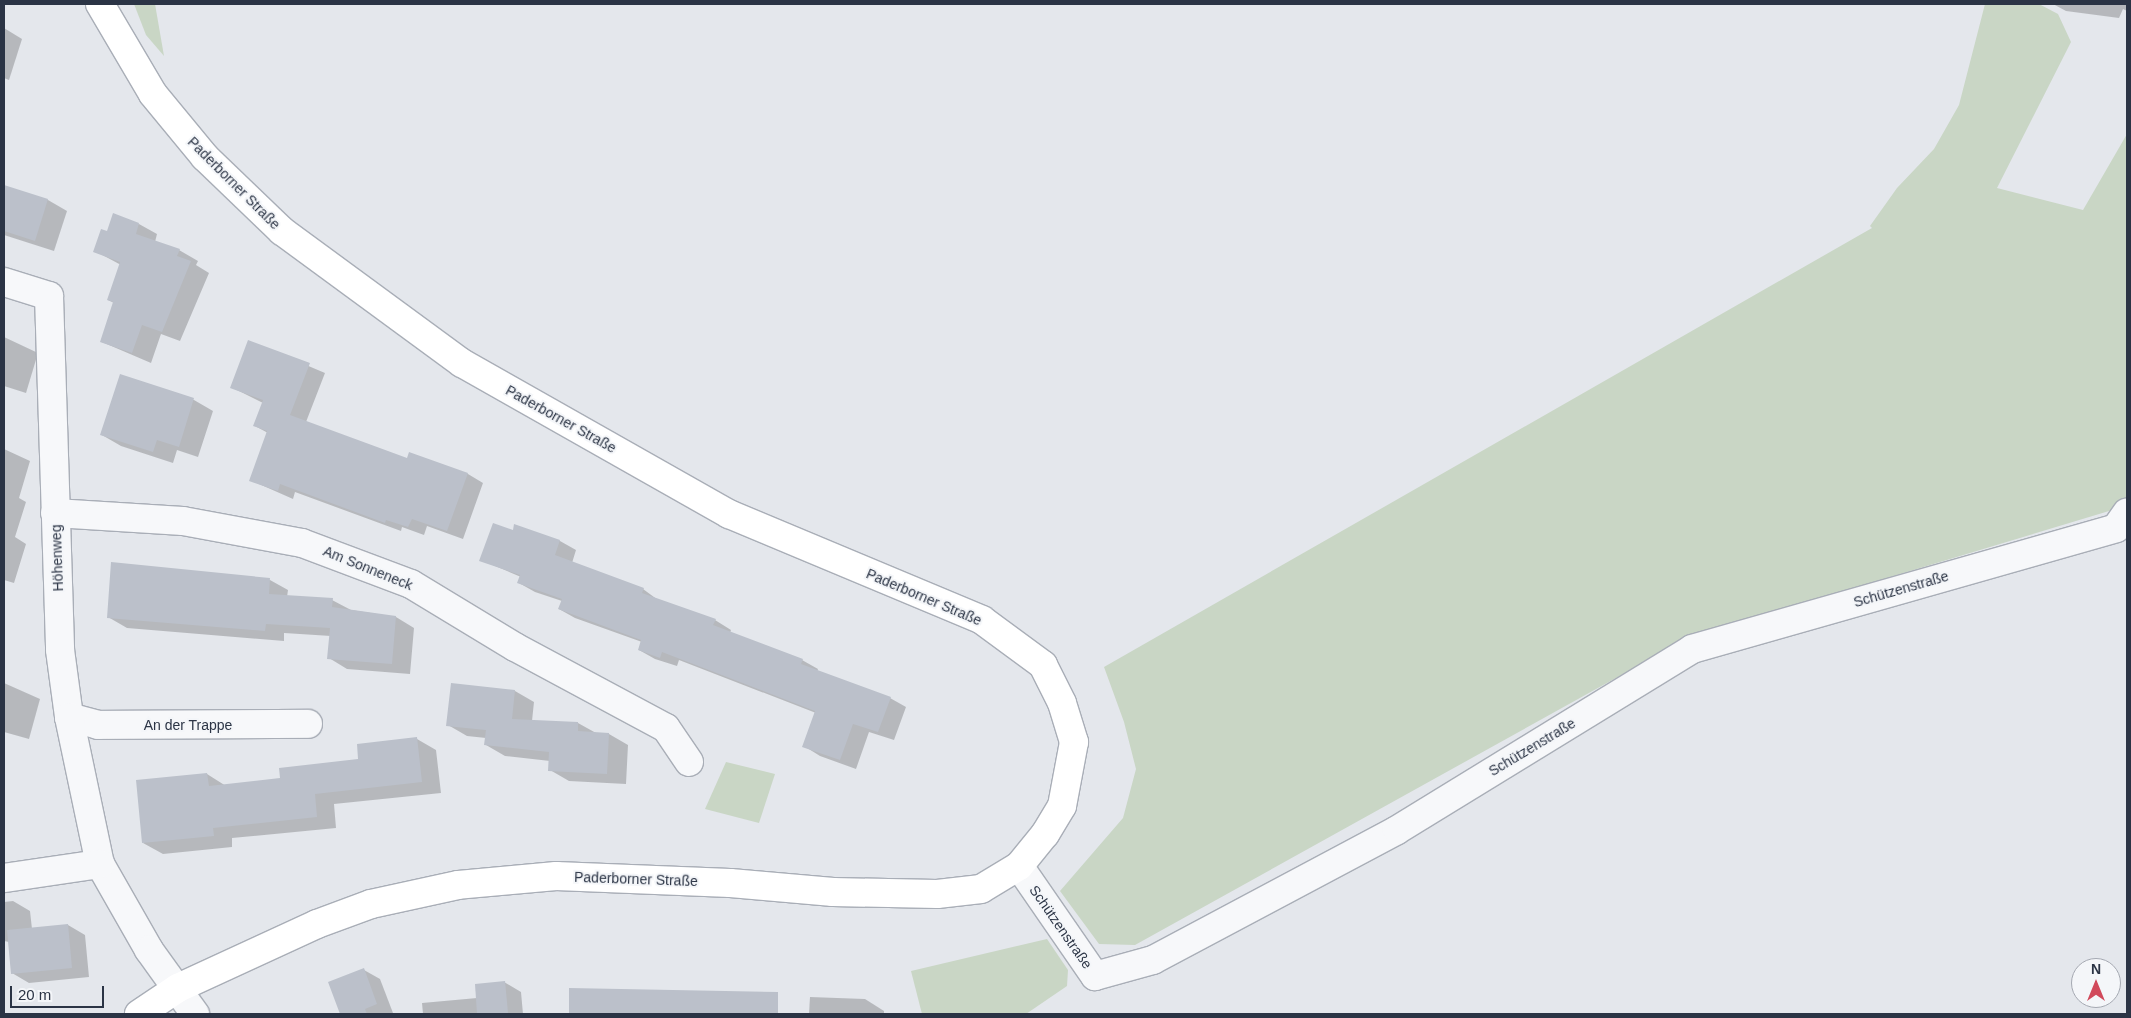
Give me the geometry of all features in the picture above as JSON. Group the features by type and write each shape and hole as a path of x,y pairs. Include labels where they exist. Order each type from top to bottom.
{"main road":[{"name":"Paderborner Straße","path":"100,4 152,94 205,157 282,231 462,363 729,514 982,620 1043,666 1062,703 1074,742 1062,806 1044,834 1019,866 981,889 937,894 556,876 458,885 362,907 317,924 178,988 138,1014"}],"street":[{"name":"Höhenweg","path":"4,282 50,296 60,650 69,717 100,864 149,950 195,1014"},
{"name":"Am Sonneneck","path":"55,513 183,521 302,543 411,584 515,647 666,728 689,762"},
{"name":"Schützenstraße","path":"1019,866 1095,976 1153,960 1397,830 1692,649 2122,520"},
{"name":"An der Trappe","path":"69,717 98,725 308,724"},
{"path":"4,878 100,864"}],"green space":[{"path":"134,4 155,4 164,56 146,35"},
{"path":"1985,4 2039,4 2058,14 2071,42 1997,188 2083,210 2127,134 2127,501 2119,508 1688,638 1135,945 1099,944 1060,891 1123,818 1136,769 1124,722 1104,667 1872,228 1870,226 1897,188 1934,149 1959,105"},
{"path":"726,762 775,774 759,823 705,809"},
{"path":"1047,939 1068,970 1067,986 1026,1014 922,1014 911,971"}],"building":[{"path":"4,185 48,199 35,241 4,231"},
{"path":"113,213 139,223 136,234 180,249 177,256 191,261 162,332 142,325 132,353 100,342 113,302 107,300 120,262 93,252 101,229 107,231"},
{"path":"248,340 310,363 290,415 407,458 409,452 468,473 447,531 412,519 408,527 386,520 385,523 280,484 278,491 249,481 267,431 253,426 263,400 230,388"},
{"path":"120,374 194,398 179,447 157,440 153,452 100,435"},
{"path":"493,523 513,530 514,524 560,540 555,555 644,588 642,593 716,619 713,625 803,659 801,664 891,697 878,732 853,724 840,760 802,747 815,711 662,652 660,658 638,650 641,640 558,609 562,599 517,583 520,575 479,561"},
{"path":"111,562 270,578 269,594 333,598 332,607 396,616 392,664 327,659 330,628 266,624 265,631 107,618"},
{"path":"451,683 515,690 512,719 578,722 578,731 609,733 607,774 548,771 549,752 484,745 486,730 446,726"},
{"path":"417,737 422,782 315,794 317,817 213,828 214,836 142,843 136,780 207,773 209,786 280,778 279,768 358,759 357,744"},
{"path":"68,924 72,968 11,974 7,930"},
{"path":"364,968 377,1004 365,1009 367,1014 340,1014 328,982"},
{"path":"505,981 508,1013 477,1014 475,984"},
{"path":"569,988 778,992 778,1014 569,1014"}]}
